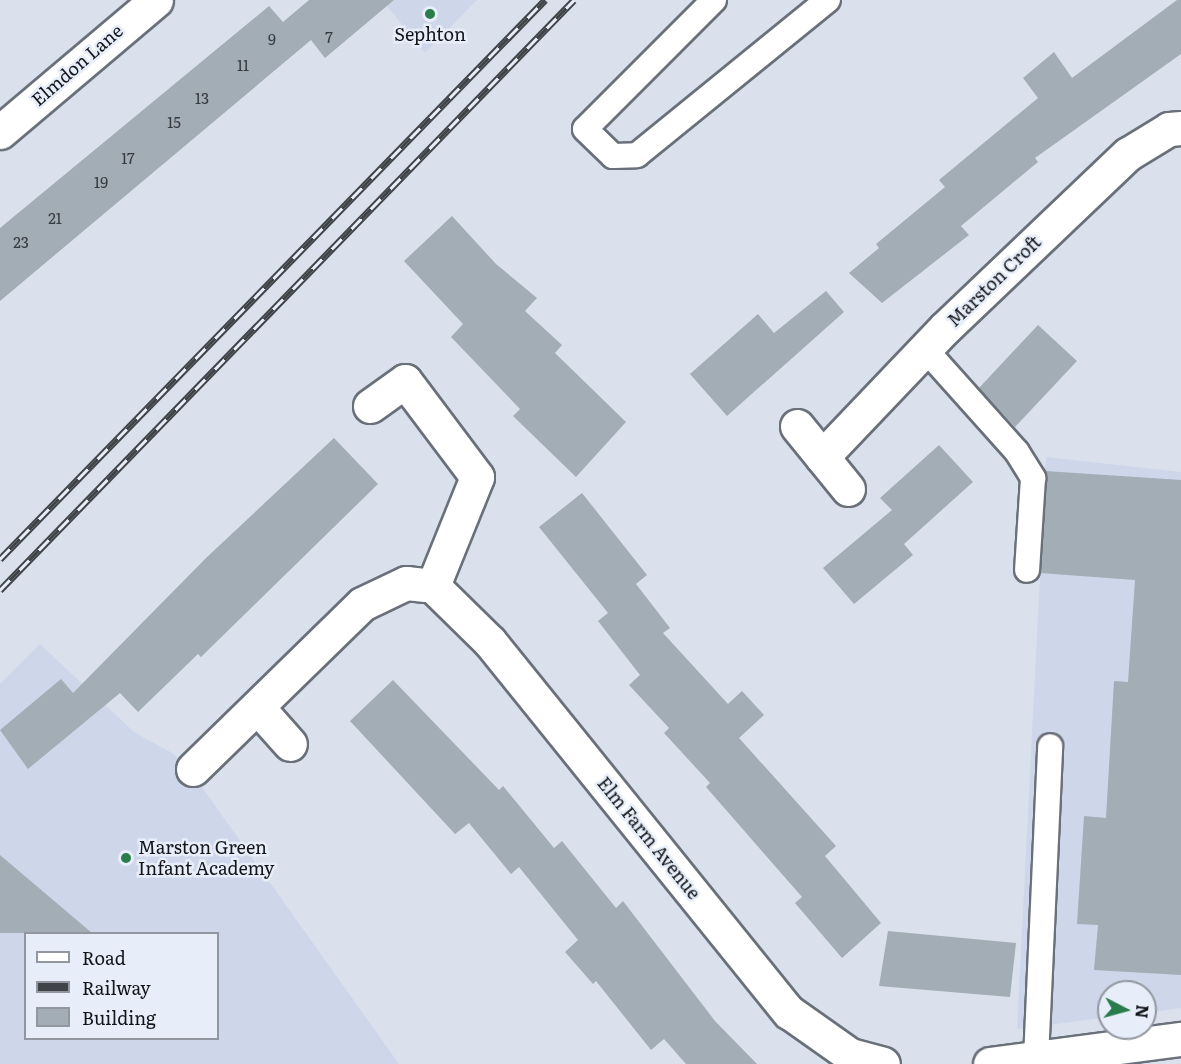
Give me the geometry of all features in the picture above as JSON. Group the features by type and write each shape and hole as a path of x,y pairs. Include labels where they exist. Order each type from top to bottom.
{"street":[{"name":"Elmdon Lane","path":"0,132 156,0"},
{"name":"Marston Croft","path":"822,457 925,348 1128,154 1169,129 1181,128"},
{"path":"194,769 363,604 406,583 433,586 477,477 405,381 370,406"},
{"path":"797,426 848,489"},
{"name":"Elm Farm Avenue","path":"433,586 490,642 789,1012 850,1056 883,1064"},
{"path":"258,708 290,744"},
{"path":"990,1064 1181,1039"}],"lane":[{"path":"714,0 585,129 613,156 637,154 828,0"},
{"path":"925,348 1017,452 1032,478 1027,570"},
{"path":"1036,1059 1050,746"}],"shaded area":[{"path":"382,0 477,0 425,53"},
{"path":"1046,457 1181,472 1181,1008 1157,1011 1157,980 1097,980 1097,1019 1017,1029"},
{"name":"Marston Green Infant Academy","path":"40,644 134,732 174,754 199,783 399,1064 0,1064 0,684"}],"building":[{"path":"309,0 394,0 325,58 311,40 0,301 0,228 269,6 283,22"},
{"path":"1177,0 1181,0 1181,54 1035,158 1038,162 961,226 969,235 882,303 849,273 879,248 876,244 945,187 939,180 1038,98 1023,78 1054,52 1072,78"},
{"path":"452,216 496,264 537,298 525,311 562,345 555,353 626,422 576,477 513,416 520,409 451,337 463,324 404,261"},
{"path":"826,291 844,312 727,416 690,374 758,314 774,333"},
{"path":"1038,325 1077,361 1015,427 979,388"},
{"path":"334,438 378,484 201,657 198,654 138,712 120,693 28,769 0,730 61,679 73,693 206,558"},
{"path":"939,445 973,482 904,544 913,555 854,604 823,568 892,510 880,498"},
{"path":"1045,471 1181,480 1181,975 1094,970 1098,925 1077,924 1084,816 1106,818 1114,681 1128,682 1135,580 1040,573"},
{"path":"582,493 647,575 636,584 670,628 663,633 728,704 742,691 764,715 739,738 836,846 825,856 881,923 842,958 795,903 802,897 706,787 710,783 664,733 669,728 629,685 640,675 598,621 608,613 539,527"},
{"path":"393,680 499,790 503,786 554,848 562,841 616,908 623,901 715,1021 757,1064 686,1064 664,1039 651,1050 596,981 593,984 565,952 578,940 519,867 511,874 469,823 455,834 350,721"},
{"path":"0,855 91,932 24,932 0,933"},
{"path":"888,931 1016,943 1010,997 879,986"}],"railway":[{"path":"0,559 545,0"},
{"path":"0,590 574,0"}],"place":[{"name":"Sephton","path":"430,14"},
{"name":"Marston Green Infant Academy","path":"126,858"}]}
